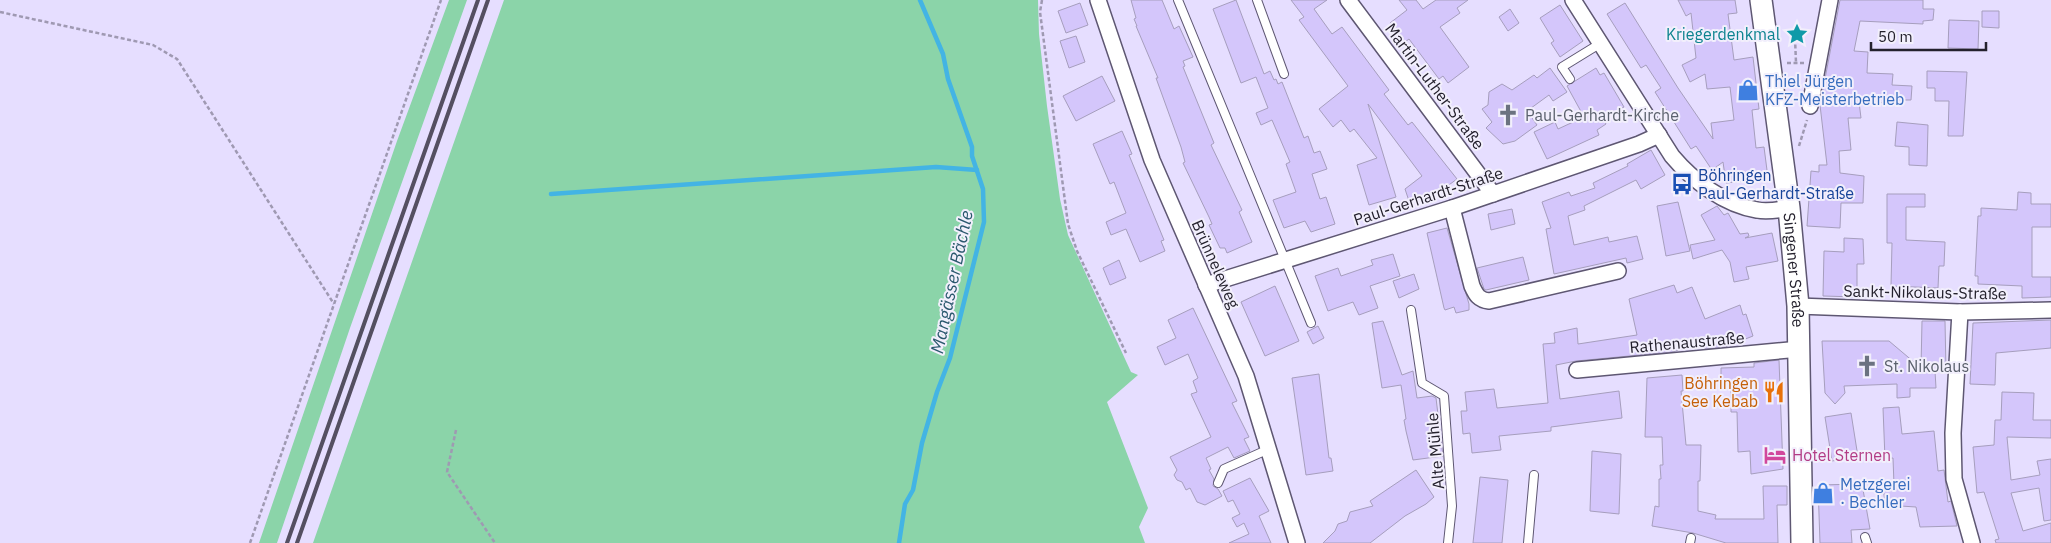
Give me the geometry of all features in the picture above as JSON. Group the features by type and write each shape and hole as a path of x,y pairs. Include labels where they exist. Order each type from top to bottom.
{"street":[{"name":"Brünneleweg","path":"1098,0 1152,160 1246,376 1297,543"},
{"name":"Martin-Luther-Straße","path":"1348,0 1494,194"},
{"path":"1573,0 1659,135 1689,176 1716,193 1756,210 1789,208"},
{"name":"Singener Straße","path":"1761,0 1789,208 1798,306 1802,543"},
{"path":"1810,106 1830,0"},
{"name":"Paul-Gerhardt-Straße","path":"1206,285 1452,208 1639,144 1659,135"},
{"path":"1452,208 1472,286 1475,293 1483,301 1618,271"},
{"name":"Sankt-Nikolaus-Straße","path":"1798,306 1960,312 2051,310"},
{"path":"1960,312 1953,433 1954,479 1972,543"},
{"name":"Rathenaustraße","path":"1577,370 1800,349"}],"lane":[{"path":"1178,0 1310,323"},
{"path":"1257,0 1284,74"},
{"path":"1570,80 1562,67 1601,43"},
{"name":"Alte Mühle","path":"1411,310 1422,383 1444,396 1452,506 1448,543"},
{"path":"1218,483 1224,469 1269,449"},
{"path":"1528,543 1534,475"}],"path":[{"path":"250,543 441,0"},
{"path":"1042,0 1040,12 1068,224 1077,250 1126,353"},
{"path":"0,12 153,45 177,59 334,304"},
{"path":"1795,38 1796,63"},
{"path":"1789,63 1811,63"},
{"path":"456,430 447,472 495,543"}],"green space":[{"path":"449,0 467,0 350,328 277,543 259,543 397,141"},
{"path":"504,0 1038,0 1039,34 1047,106 1060,199 1068,235 1131,372 1138,375 1107,402 1148,508 1139,527 1145,543 313,543"}],"building":[{"path":"1131,0 1162,0 1174,29 1179,26 1193,57 1183,61 1185,66 1183,67 1214,143 1211,145 1242,210 1239,212 1252,242 1227,253 1225,248 1220,248 1209,225 1212,224 1209,217 1183,163 1185,162 1181,147 1156,78 1158,78 1136,26 1134,19 1136,18"},
{"path":"1236,0 1264,74 1270,71 1278,84 1282,82 1304,138 1308,136 1314,153 1320,151 1327,169 1312,174 1320,199 1326,197 1335,224 1311,232 1305,221 1284,228 1273,200 1296,192 1286,164 1290,162 1272,120 1261,125 1256,113 1268,108 1256,77 1241,83 1213,9"},
{"path":"1291,0 1327,0 1314,9 1332,34 1342,27 1389,90 1384,94 1408,125 1412,122 1457,179 1442,190 1409,201 1405,189 1422,176 1368,104 1396,197 1369,205 1357,165 1377,158 1354,129 1350,132 1341,120 1333,127 1319,109 1348,86 1299,20 1304,17"},
{"path":"1399,0 1416,0 1423,9 1436,0 1468,0 1457,8 1460,13 1440,27 1469,67 1448,83 1443,76 1439,79 1409,39 1405,42 1390,23 1407,10"},
{"path":"1678,0 1735,0 1737,13 1728,14 1734,60 1753,57 1759,109 1752,110 1756,148 1764,147 1768,178 1726,183 1723,162 1712,170 1696,146 1691,149 1655,92 1661,88 1646,65 1641,68 1607,14 1625,3 1678,88 1713,139 1711,123 1734,120 1730,87 1707,89 1705,74 1690,82 1682,65 1696,58 1691,13 1686,16"},
{"path":"1840,0 1923,0 1923,9 1934,9 1933,20 1923,21 1923,24 1860,21 1854,51 1868,52 1867,73 1893,74 1892,85 1912,86 1911,100 1894,100 1894,103 1859,102 1861,118 1848,118 1851,150 1839,151 1840,173 1864,176 1863,203 1841,203 1840,228 1807,226 1811,171 1819,172 1819,165 1827,165 1820,105"},
{"path":"1080,3 1088,25 1066,33 1058,11"},
{"path":"1560,5 1583,41 1560,57 1551,43 1554,41 1540,18"},
{"path":"1510,9 1519,23 1508,31 1499,17"},
{"path":"1982,11 1999,11 1999,28 1982,27"},
{"path":"1949,20 1979,21 1978,49 1948,48"},
{"path":"1076,36 1085,62 1069,68 1060,41"},
{"name":"Paul-Gerhardt-Kirche","path":"1550,68 1567,92 1553,101 1549,95 1527,111 1537,125 1515,141 1503,144 1486,128 1492,122 1482,109 1488,105 1489,92 1502,84 1512,90 1534,75 1537,78"},
{"path":"1596,68 1600,75 1604,73 1624,107 1603,119 1606,124 1597,130 1599,135 1547,159 1534,132 1555,122 1558,129 1584,117 1567,86"},
{"path":"1927,71 1967,72 1963,136 1948,136 1949,101 1935,101 1935,88 1927,88"},
{"path":"1102,76 1115,101 1076,121 1063,96"},
{"path":"1897,122 1928,125 1927,166 1909,165 1909,147 1895,146"},
{"path":"1122,131 1132,154 1129,155 1164,240 1161,241 1165,251 1140,262 1126,229 1111,235 1106,222 1126,213 1114,182 1110,184 1093,144"},
{"path":"1651,150 1665,175 1641,189 1636,180 1584,206 1585,210 1568,216 1574,245 1608,237 1609,242 1637,236 1643,259 1627,263 1626,258 1554,274 1546,229 1551,228 1542,202 1569,192 1571,196 1595,188 1593,183 1628,166 1627,164"},
{"path":"2018,192 2031,193 2031,204 2051,204 2051,227 2032,227 2032,277 2051,277 2051,297 2022,298 2022,286 1978,284 1978,276 1975,276 1978,216 1981,216 1981,208 2017,210"},
{"path":"1887,194 1925,194 1925,207 1906,207 1906,240 1945,242 1944,266 1939,266 1938,288 1891,286 1892,243 1887,243"},
{"path":"1678,202 1690,251 1666,256 1657,206"},
{"path":"1717,206 1724,215 1728,213 1740,234 1748,233 1749,236 1745,238 1772,233 1778,261 1746,267 1749,279 1734,282 1730,262 1722,250 1693,259 1690,245 1715,240 1701,215"},
{"path":"1512,209 1515,224 1491,230 1488,214"},
{"path":"1447,228 1469,304 1469,310 1456,313 1454,307 1445,310 1444,308 1427,233"},
{"path":"1844,238 1863,239 1864,264 1857,264 1857,297 1823,296 1824,251 1844,252"},
{"path":"1393,254 1400,276 1370,286 1378,308 1359,315 1353,302 1328,311 1315,276 1338,268 1341,276 1373,265 1371,260"},
{"path":"1523,257 1529,280 1484,289 1477,268"},
{"path":"1119,260 1126,278 1110,285 1103,268"},
{"path":"1414,274 1419,289 1399,298 1393,281"},
{"path":"1674,285 1677,293 1692,287 1705,319 1740,305 1743,315 1746,314 1753,336 1725,347 1705,349 1703,343 1672,352 1576,361 1556,365 1560,399 1619,391 1622,418 1551,427 1551,431 1499,436 1501,450 1472,453 1470,433 1463,434 1461,411 1467,411 1465,392 1494,389 1497,408 1548,403 1543,344 1555,343 1554,333 1577,328 1578,344 1637,335 1629,299"},
{"path":"1275,286 1299,341 1265,356 1241,302"},
{"path":"1193,308 1237,401 1232,403 1249,437 1244,439 1250,451 1234,458 1228,447 1206,458 1214,479 1213,486 1218,489 1222,496 1205,505 1197,502 1190,488 1186,490 1182,482 1177,480 1174,475 1177,470 1170,457 1211,437 1191,394 1197,392 1193,381 1198,378 1188,354 1165,365 1157,347 1176,338 1168,320"},
{"path":"2051,320 2051,348 1996,353 1995,385 1970,384 1973,323"},
{"path":"1383,321 1402,375 1413,371 1417,398 1432,396 1436,398 1443,456 1413,460 1404,420 1406,419 1401,385 1382,388 1372,323"},
{"name":"St. Nikolaus","path":"1922,321 1945,321 1946,371 1935,371 1936,388 1910,388 1910,397 1897,398 1897,384 1844,386 1845,393 1835,404 1825,393 1822,341 1889,341 1921,368"},
{"path":"1318,326 1324,338 1313,344 1307,332"},
{"path":"1779,360 1783,469 1751,474 1750,451 1738,452 1737,412 1731,412 1731,381 1721,382 1721,368 1754,367 1754,363"},
{"path":"1319,374 1329,458 1331,458 1333,471 1306,475 1292,378"},
{"path":"1682,375 1683,391 1681,391 1686,445 1701,445 1698,511 1716,515 1715,519 1764,519 1763,486 1787,486 1787,505 1777,505 1778,543 1726,543 1693,533 1652,526 1655,506 1659,507 1660,465 1663,465 1662,437 1645,437 1647,378"},
{"path":"2002,392 2034,393 2033,420 2051,420 2051,438 2007,437 2011,480 2040,475 2037,461 2051,459 2051,520 2044,521 2039,488 2011,493 2023,531 2051,523 2051,543 1996,543 1995,540 1999,539 1984,492 1977,493 1973,447 1994,445 1995,420 2001,420"},
{"path":"1899,407 1902,434 1934,431 1938,471 1944,470 1948,502 1951,501 1957,526 1920,527 1916,507 1885,505 1883,484 1894,485 1893,458 1885,459 1883,408"},
{"path":"1851,413 1858,457 1832,461 1825,417"},
{"path":"1592,451 1621,454 1619,514 1590,511"},
{"path":"1416,470 1434,497 1426,504 1405,516 1370,543 1323,543 1335,531 1338,524 1347,521 1350,512 1373,506 1370,501"},
{"path":"1480,477 1508,480 1502,543 1473,543"},
{"path":"1250,478 1269,511 1259,516 1271,543 1229,543 1249,534 1244,523 1237,527 1232,518 1240,514 1233,500 1228,502 1223,491"},
{"path":"1862,484 1870,529 1851,530 1852,543 1820,543 1818,485"}],"waterway":[{"name":"Mangässer Bächle","path":"899,543 905,504 913,490 922,443 937,392 950,358 984,222 983,189 972,156 972,147 948,79 943,54 920,0"},
{"path":"551,194 936,167 977,170"}],"railway":[{"path":"287,543 478,0"},
{"path":"297,543 488,0"}],"place":[{"name":"Kriegerdenkmal","path":"1797,34"},
{"name":"Thiel Jürgen KFZ-Meisterbetrieb","path":"1748,90"},
{"name":"Paul-Gerhardt-Kirche","path":"1508,115"},
{"name":"Böhringen Paul-Gerhardt-Straße","path":"1682,184"},
{"name":"St. Nikolaus","path":"1867,366"},
{"name":"Böhringen See Kebab","path":"1774,392"},
{"name":"Hotel Sternen","path":"1775,455"},
{"name":"Metzgerei · Bechler","path":"1823,493"}]}
